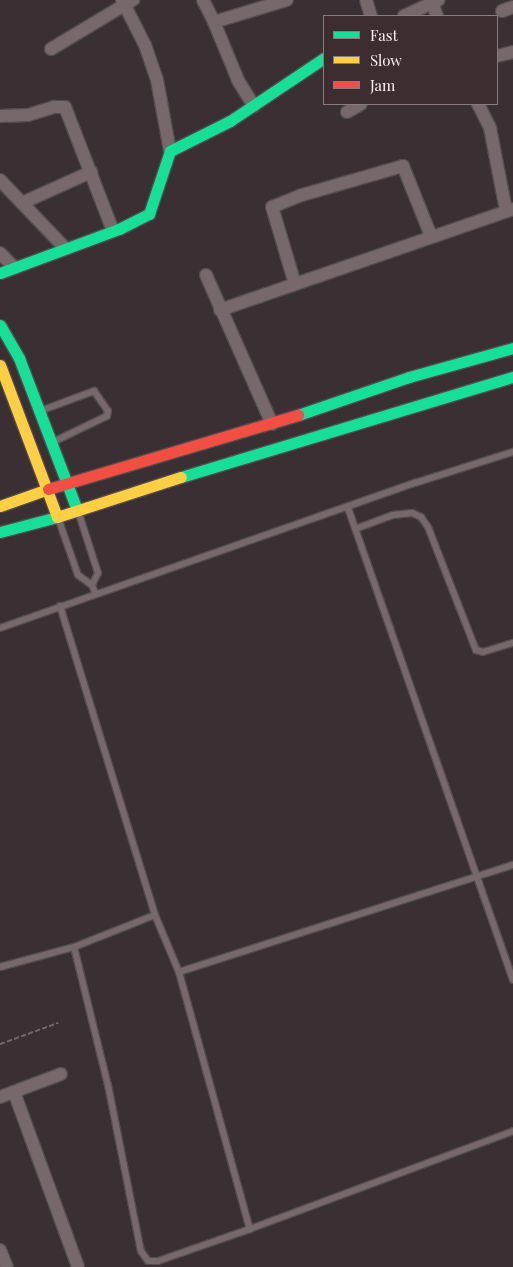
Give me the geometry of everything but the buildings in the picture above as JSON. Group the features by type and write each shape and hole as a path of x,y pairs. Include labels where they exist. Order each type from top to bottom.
{"main road":[{"path":"0,273 13,266 64,247 113,231 149,214 170,151 254,106 323,59"},
{"path":"0,325 19,358 77,510"},
{"path":"0,506 67,483 272,424 409,377 513,348"},
{"path":"0,365 57,517"},
{"path":"0,532 57,517 513,377"}],"street":[{"path":"203,0 238,80 254,106"},
{"path":"214,22 287,0"},
{"path":"366,0 371,15"},
{"path":"407,0 407,15 436,1 438,15"},
{"path":"51,49 127,1 145,44 157,80 170,151"},
{"path":"498,56 513,52"},
{"path":"0,116 28,115 62,105 91,172 113,231"},
{"path":"347,112 359,105"},
{"path":"220,310 509,210 490,128 478,105"},
{"path":"295,284 272,207 302,195 403,166 431,236"},
{"path":"22,203 91,172"},
{"path":"0,180 64,247"},
{"path":"0,252 13,266"},
{"path":"206,274 220,310 272,424"},
{"path":"0,1097 61,1074"},
{"path":"14,1092 78,1267"},
{"path":"0,1250 7,1267"}],"lane":[{"path":"39,411 94,391 108,411 107,416 51,442"},
{"path":"0,628 95,593 513,452"},
{"path":"348,508 513,980"},
{"path":"77,510 98,573 92,585"},
{"path":"355,529 393,515 412,513 421,517 428,527 476,650 483,652 513,644"},
{"path":"57,517 78,575 92,585 95,593"},
{"path":"60,606 154,915 179,972 250,1229"},
{"path":"179,972 513,865"},
{"path":"0,967 74,947 154,915"},
{"path":"74,947 108,1086 144,1257 148,1260 158,1261 250,1229 513,1131"}],"path":[{"path":"0,1044 58,1024"}],"traffic: fast":[{"path":"0,273 119,229 149,214 170,151 230,121 323,59"},
{"path":"0,325 19,358 77,510"},
{"path":"298,415 409,377 513,348"},
{"path":"181,477 513,377"},
{"path":"0,532 57,517"}],"traffic: slow":[{"path":"0,365 57,517 181,477"},
{"path":"0,506 48,489"}],"traffic: jam":[{"path":"48,489 298,415"}]}
